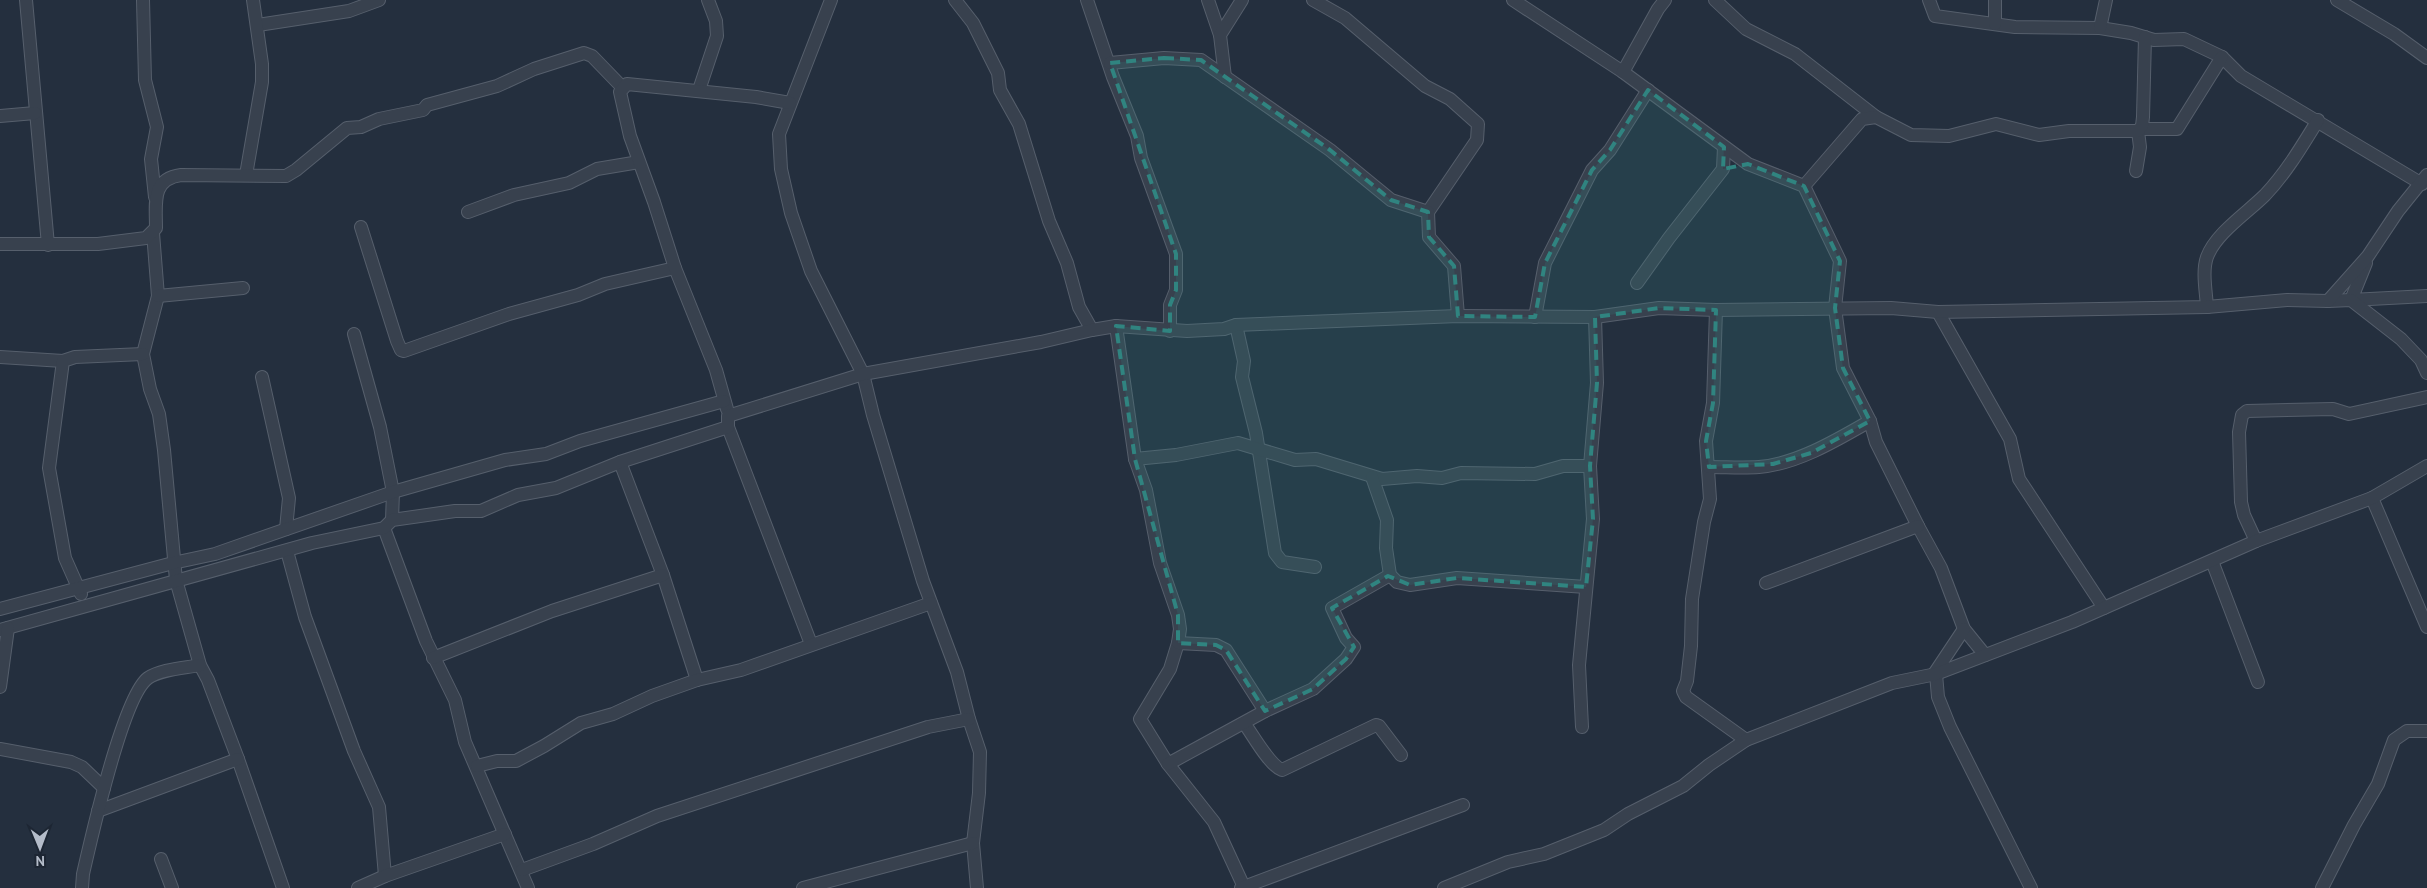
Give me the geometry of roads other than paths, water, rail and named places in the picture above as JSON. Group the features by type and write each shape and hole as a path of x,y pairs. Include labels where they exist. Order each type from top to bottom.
{"street":[{"path":"26,0 48,245"},
{"path":"0,244 98,244 146,238 156,228 156,199 151,159 157,127 145,80 143,0"},
{"path":"246,175 262,82 258,25 253,0"},
{"path":"258,25 349,11 379,0"},
{"path":"699,90 717,36 716,21 708,0"},
{"path":"830,0 779,134 781,169 791,213 811,271 863,374 873,415 931,604 957,672 980,752 973,843 977,888"},
{"path":"955,0 973,23 998,73 1000,90 1019,124 1049,221 1068,263 1079,307 1092,330"},
{"path":"1087,0 1098,37 1110,63 1122,103 1137,136 1141,158 1176,254 1176,290 1170,305 1170,331"},
{"path":"1208,0 1220,40 1225,77"},
{"path":"1202,60 1220,40 1242,0"},
{"path":"1313,0 1345,18 1425,86 1450,99 1478,124 1477,140 1428,212 1429,237 1454,266 1458,316"},
{"path":"1513,0 1623,72 1748,164 1804,186 1840,261 1835,308 1843,368 1870,421 1876,442 1941,568 1964,629 1985,655"},
{"path":"1623,72 1658,9 1665,0"},
{"path":"1715,0 1746,29 1795,54 1876,117 1911,135 1949,136 1996,124 2039,135 2069,131 2177,129 2222,57"},
{"path":"1929,0 1935,16 2015,27 2100,28 2154,40 2184,39 2222,57 2240,76 2424,179 2398,211 2368,256 2328,301"},
{"path":"1995,0 1995,24"},
{"path":"2100,28 2106,0"},
{"path":"2337,0 2394,34 2427,58"},
{"path":"2136,171 2145,86 2145,37"},
{"path":"156,199 162,182 167,177 181,175 286,176 347,128 361,127 379,118 423,110 427,105 497,86 534,69 584,53 592,56 622,87"},
{"path":"1110,63 1164,58 1202,60 1330,150 1391,200 1428,212"},
{"path":"622,87 626,84 699,90 790,103"},
{"path":"622,87 620,100 639,162 675,268 716,370 728,422 811,644"},
{"path":"1535,317 1546,263 1562,229 1592,170 1610,150 1648,90"},
{"path":"0,116 35,113"},
{"path":"1804,186 1862,119 1876,117"},
{"path":"2207,306 2206,264 2212,248 2235,222 2265,195 2294,159 2318,120"},
{"path":"1637,283 1669,238 1723,169 1724,147"},
{"path":"468,212 514,194 569,183 597,169 639,162"},
{"path":"1723,169 1748,164"},
{"path":"361,227 397,341 401,350 404,351 509,314 578,295 605,284 675,268"},
{"path":"153,233 158,296 143,354 150,389 159,414 176,580 200,665 208,680 238,759 283,888"},
{"path":"2351,300 2368,256"},
{"path":"158,296 243,288"},
{"path":"0,687 4,629 176,580 388,524 456,511 481,512 518,495 556,488 620,462 863,374 1116,326 1170,331 1224,329 1236,325 1458,316 1595,317 1659,308 1716,310 1891,308 1938,312 2207,306 2287,300 2328,301 2427,296"},
{"path":"2351,300 2401,339 2421,360 2427,373"},
{"path":"1716,310 1713,403 1706,441 1710,499 1704,522 1692,599 1691,646 1683,691 1686,697 1746,740"},
{"path":"1938,312 2010,439 2019,479 2104,608"},
{"path":"1582,727 1579,665 1593,520 1590,466 1596,383 1595,317"},
{"path":"1236,325 1244,361 1242,378 1259,450 1278,558 1282,562 1315,567"},
{"path":"1116,326 1135,459 1146,490 1160,563 1178,615 1180,629 1170,669 1140,719 1168,764 1214,822 1243,888 1463,805"},
{"path":"354,334 380,428 393,492 388,524 433,658 454,700 465,742 522,870 528,888"},
{"path":"0,357 63,361 75,356 143,354"},
{"path":"63,361 49,468 65,558 78,589 88,605"},
{"path":"262,377 289,498 286,530"},
{"path":"2256,541 2244,516 2242,502 2239,432 2242,415 2247,410 2333,409 2350,414 2427,398"},
{"path":"0,609 173,563 215,554 393,492 505,460 546,454 580,441 724,401"},
{"path":"1709,467 1761,467 1772,464 1811,452 1870,421"},
{"path":"1135,459 1238,443 1295,460 1316,459 1372,477 1442,478 1461,473 1534,474 1563,466 1590,466"},
{"path":"620,462 662,575 697,680"},
{"path":"1444,888 1508,862 1544,854 1604,830 1628,814 1683,786 1709,765 1746,740 1892,683 1935,674 2104,608 2256,541 2372,498 2427,466"},
{"path":"1372,477 1386,520 1386,548 1390,575 1397,582 1410,585 1457,578 1586,587"},
{"path":"2372,498 2426,621"},
{"path":"1766,583 1918,526"},
{"path":"286,551 305,617 354,750 379,807 385,876"},
{"path":"2212,561 2258,682"},
{"path":"433,658 552,611 662,575"},
{"path":"1168,764 1265,711 1313,689 1346,659 1354,647 1346,638 1332,608 1390,575"},
{"path":"477,766 497,761 516,761 581,723 613,714 652,696 697,680 740,670 931,604"},
{"path":"1964,629 1935,674 1938,698 1950,727 2032,888"},
{"path":"1178,643 1216,645 1226,650 1265,711"},
{"path":"82,888 104,788 123,726 146,679 156,674 200,665"},
{"path":"522,870 593,844 657,816 928,727 969,719"},
{"path":"1244,723 1264,751 1278,768 1282,770 1376,725 1379,726 1402,756"},
{"path":"2322,888 2354,825 2378,784 2394,740 2406,732 2427,732"},
{"path":"0,749 71,762 82,767 104,788"},
{"path":"98,811 238,759"},
{"path":"358,888 385,876 505,834"},
{"path":"803,888 973,843"},
{"path":"161,859 172,888"}]}
